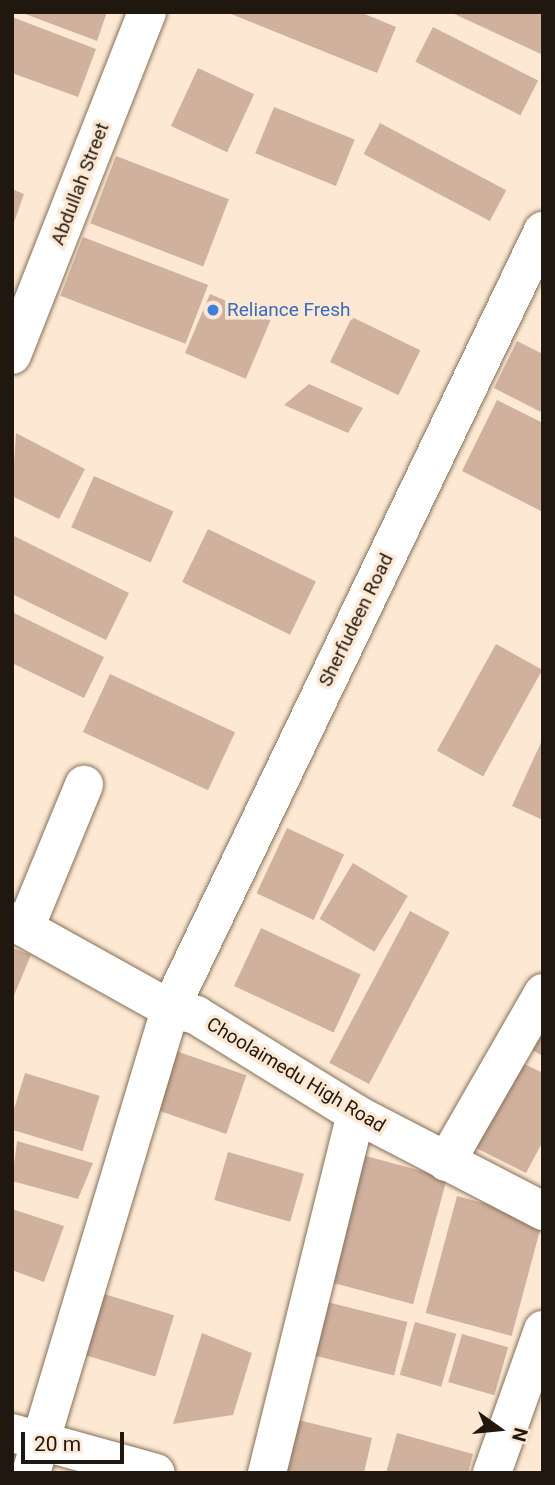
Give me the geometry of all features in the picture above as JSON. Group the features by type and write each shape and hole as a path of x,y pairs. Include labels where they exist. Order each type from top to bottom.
{"street":[{"name":"Abdullah Street","path":"12,355 147,12"},
{"name":"Sherfudeen Road","path":"28,1449 170,1009 543,231"},
{"path":"18,925 84,785"},
{"name":"Choolaimedu High Road","path":"18,925 170,1009 196,1015 356,1114 543,1211"},
{"path":"446,1162 543,993"},
{"path":"267,1473 356,1114"},
{"path":"492,1473 543,1329"},
{"path":"28,1449 156,1473"}],"building":[{"path":"20,12 107,12 97,41"},
{"path":"226,12 360,12 396,27 377,73"},
{"path":"450,12 543,12 543,55"},
{"path":"12,17 96,49 78,97 12,73"},
{"path":"433,27 538,81 520,115 415,62"},
{"path":"198,68 254,94 227,152 171,126"},
{"path":"274,107 355,140 336,186 255,153"},
{"path":"380,123 506,190 490,221 364,154"},
{"path":"116,156 229,199 203,267 90,223"},
{"path":"12,189 24,194 13,225 12,225"},
{"path":"83,237 208,285 186,344 60,296"},
{"path":"210,294 271,320 246,379 185,353"},
{"path":"352,317 420,350 398,395 330,362"},
{"path":"517,341 543,354 543,413 494,388"},
{"path":"309,384 363,408 348,433 284,405"},
{"path":"497,400 543,423 543,512 462,471"},
{"path":"16,433 85,469 59,519 12,496"},
{"path":"94,476 173,511 151,563 71,527"},
{"path":"208,529 316,582 290,635 182,582"},
{"path":"12,535 129,593 106,640 12,594"},
{"path":"12,612 104,657 84,698 12,663"},
{"path":"496,644 542,670 483,776 437,751"},
{"path":"110,674 235,732 208,790 83,732"},
{"path":"543,738 543,820 512,806"},
{"path":"287,828 344,855 314,920 257,893"},
{"path":"353,863 408,896 374,952 320,919"},
{"path":"410,911 450,932 369,1084 329,1063"},
{"path":"261,928 361,974 334,1032 234,986"},
{"path":"12,948 31,955 12,1000"},
{"path":"543,1028 543,1056 532,1050"},
{"path":"167,1048 246,1075 226,1134 147,1107"},
{"path":"516,1060 543,1073 543,1141 526,1173 472,1146"},
{"path":"25,1073 100,1096 83,1151 12,1130 12,1116"},
{"path":"17,1141 93,1163 78,1199 12,1181"},
{"path":"228,1152 304,1174 290,1222 214,1200"},
{"path":"362,1155 447,1178 413,1304 328,1282"},
{"path":"457,1196 543,1219 512,1336 426,1313"},
{"path":"12,1209 64,1226 44,1282 12,1270"},
{"path":"88,1289 174,1315 155,1377 69,1350"},
{"path":"323,1301 407,1322 394,1375 310,1354"},
{"path":"415,1322 456,1334 441,1387 400,1375"},
{"path":"202,1333 252,1353 233,1415 173,1424"},
{"path":"462,1334 508,1347 494,1395 448,1382"},
{"path":"290,1418 372,1438 364,1473 277,1473"},
{"path":"397,1433 473,1454 468,1473 386,1473"}],"place":[{"name":"Reliance Fresh","path":"213,310"}]}
